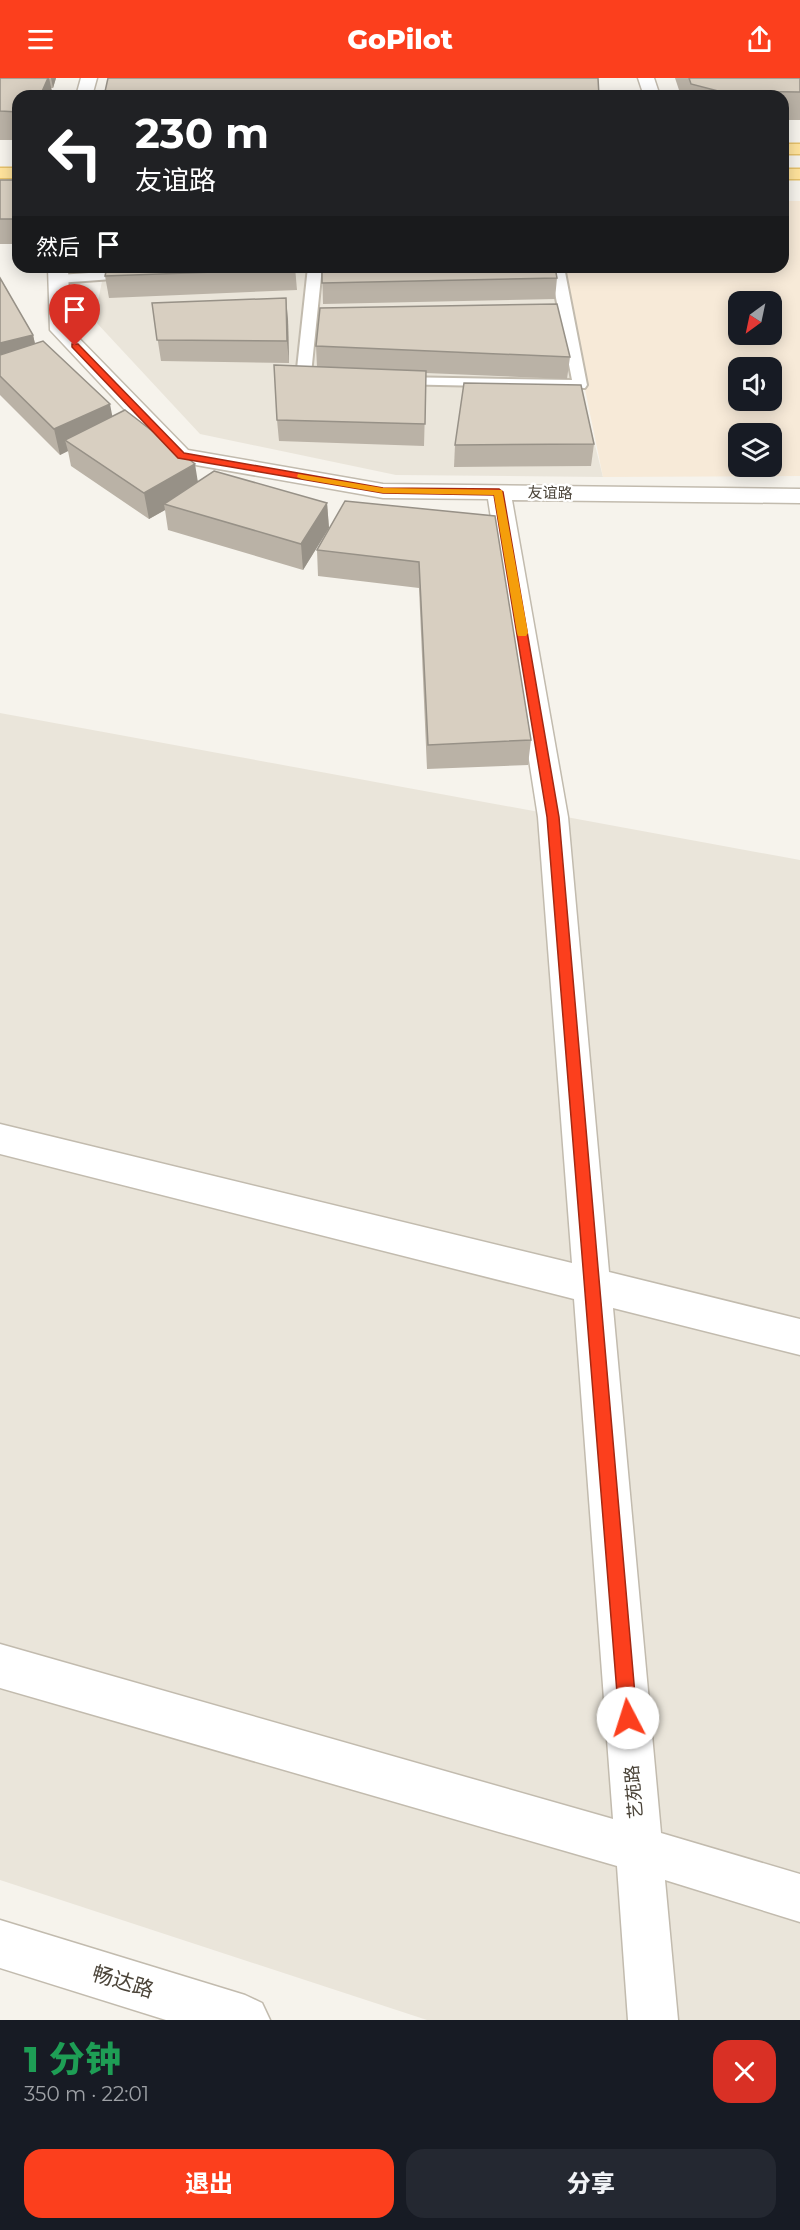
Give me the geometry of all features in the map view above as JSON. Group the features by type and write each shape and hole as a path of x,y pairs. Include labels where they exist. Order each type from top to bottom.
{"street":[{"name":"友谊路","path":"58,273 60,330 181,456 383,490 800,496"},
{"name":"艺苑路","path":"499,492 553,817 653,2020"},
{"path":"0,1139 800,1337"},
{"path":"0,1666 638,1849 800,1898"},
{"name":"畅达路","path":"0,1944 245,2020"}],"lane":[{"path":"58,273 153,273"},
{"path":"315,273 316,323 303,378 338,379"},
{"path":"384,380 580,385 561,318 557,273"}],"shaded area":[{"path":"789,201 800,201 800,476 782,476 782,423 728,423 728,476 603,477 561,273 789,273"},
{"path":"104,273 558,273 580,385 603,477 396,475 200,434 94,320"},
{"path":"0,713 800,860 800,2020 427,2020 0,1880"}],"building":[{"path":"0,78 48,78 43,90 12,90 12,112 0,111"},
{"path":"108,78 598,78 599,90 105,90"},
{"path":"689,78 800,78 800,92 714,90 691,84"},
{"path":"0,180 12,180 12,219 0,219"},
{"path":"106,273 187,273 105,276"},
{"path":"322,273 556,273 557,278 322,283"},
{"path":"0,278 33,335 0,343"},
{"path":"286,298 287,341 157,340 152,303"},
{"path":"557,304 570,357 316,346 320,308"},
{"path":"43,341 110,404 54,429 0,376 0,355"},
{"path":"274,365 426,371 425,424 277,420"},
{"path":"464,383 581,385 594,444 455,445"},
{"path":"125,410 195,464 144,493 65,440"},
{"path":"214,471 327,503 301,544 164,504"},
{"path":"345,501 495,516 531,740 428,745 419,562 317,550"}],"slow traffic":[{"path":"302,477 383,490 499,492 522,633"}],"route":[{"path":"75,346 181,456 383,490 499,492 553,817 628,1718"}]}
